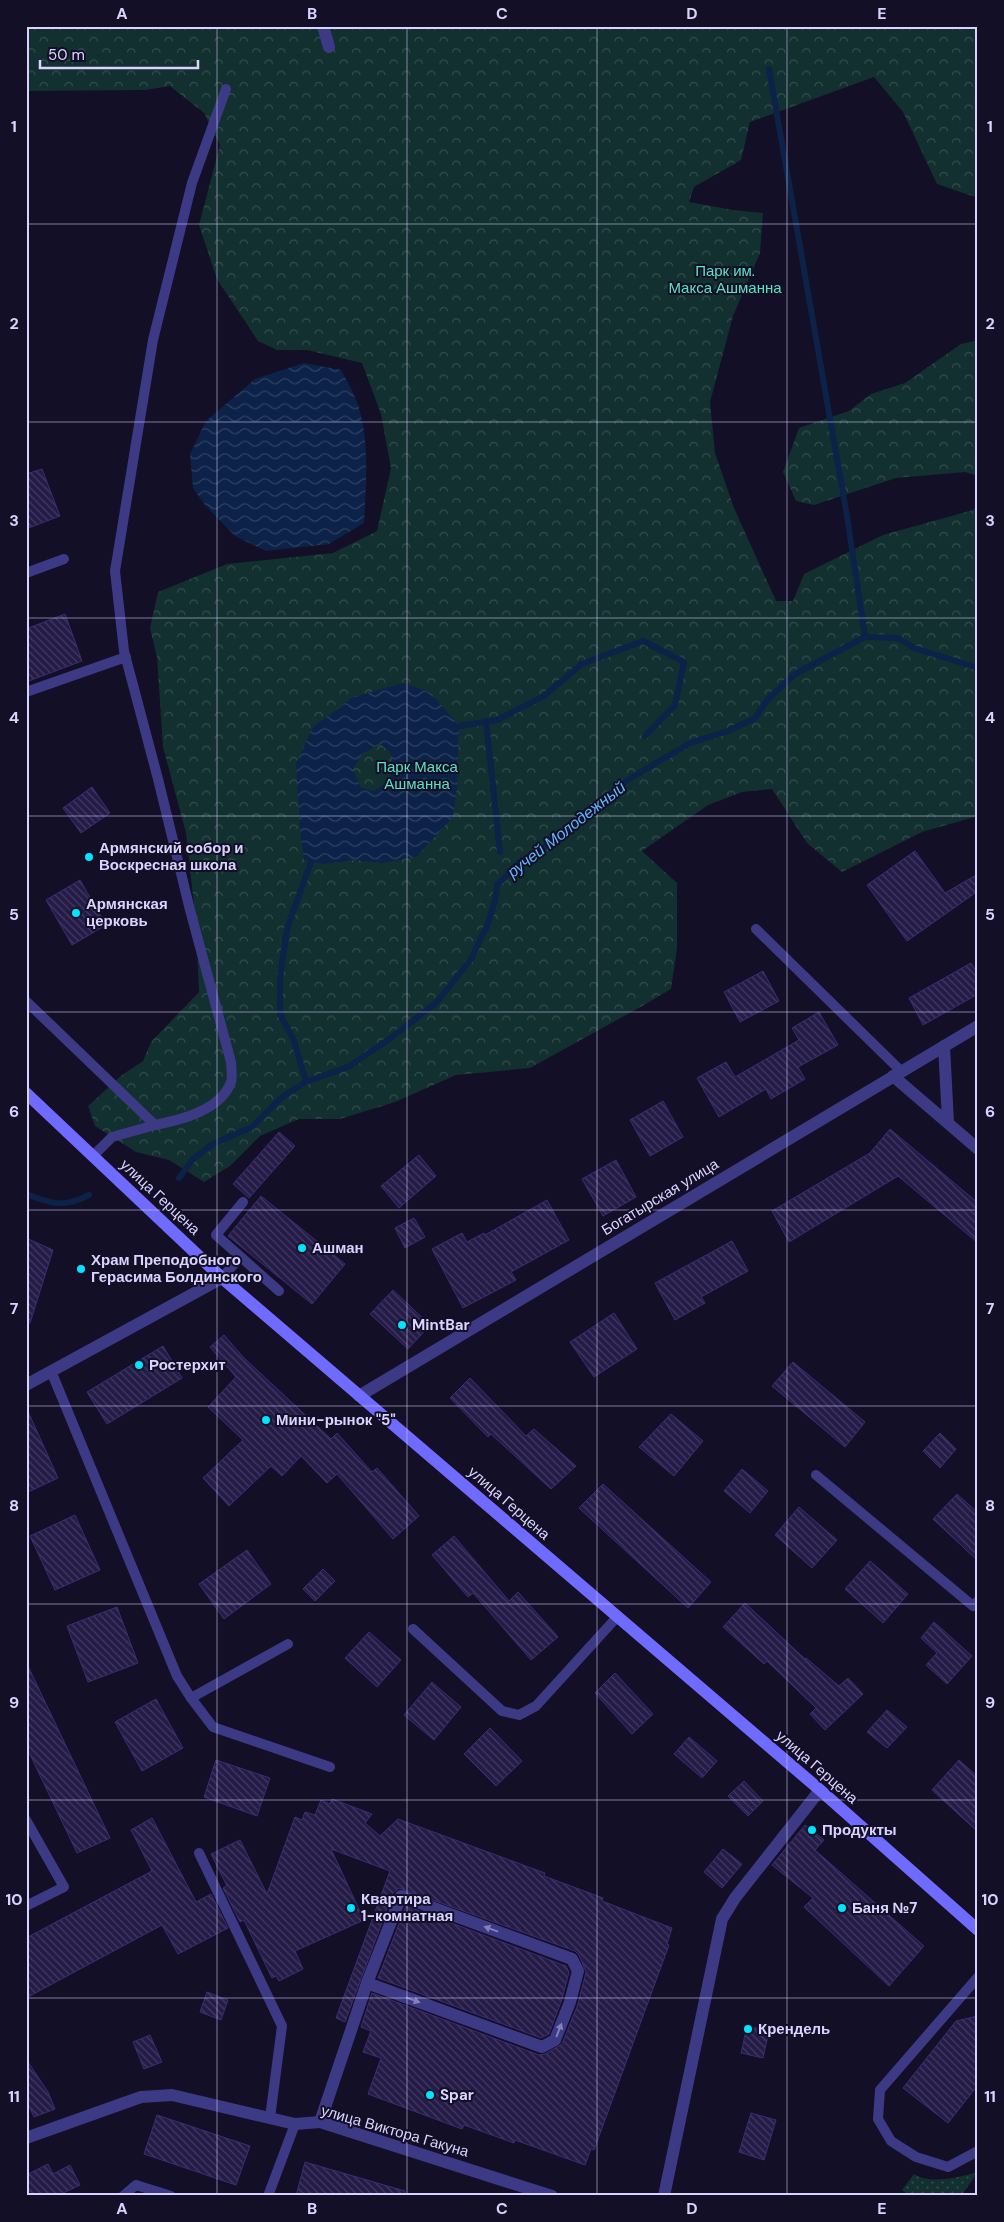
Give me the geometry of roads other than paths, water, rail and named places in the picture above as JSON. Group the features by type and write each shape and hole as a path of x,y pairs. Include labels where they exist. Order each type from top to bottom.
{"main road":[{"name":"улица Герцена","path":"26,1093 222,1278 820,1790 978,1930"}],"street":[{"path":"324,26 329,47"},
{"name":"Богатырская улица","path":"359,1396 978,1026"},
{"path":"944,1046 948,1122"},
{"path":"897,1074 978,1149"},
{"path":"26,1385 222,1278"},
{"path":"664,2196 722,1919 735,1898 820,1790"},
{"path":"320,2122 367,1983 401,1896 572,1959 578,1971 570,2002 555,2040 542,2047 367,1983"},
{"name":"улица Виктора Гакуна","path":"26,2138 141,2097 172,2094 295,2124 320,2122 552,2196"}],"lane":[{"path":"93,1156 112,1137 188,1116 206,1109 223,1095 231,1081 231,1062 190,910 126,656 115,571 153,340 192,183 226,89"},
{"path":"26,573 64,559"},
{"path":"26,692 126,656"},
{"path":"756,929 897,1074"},
{"path":"26,1001 155,1125"},
{"path":"243,1202 216,1235 279,1291"},
{"path":"222,1278 240,1257"},
{"path":"51,1371 177,1676 191,1698 212,1727 330,1767"},
{"path":"816,1475 976,1606"},
{"path":"413,1629 502,1711 519,1715 536,1706 617,1617"},
{"path":"191,1698 288,1644"},
{"path":"26,1820 64,1887 26,1906"},
{"path":"199,1853 282,2026 270,2118"},
{"path":"978,1978 880,2090 878,2119 891,2141 916,2157 948,2167 978,2151"},
{"path":"268,2196 295,2124"},
{"path":"122,2196 136,2184 171,2196"}],"water":[{"path":"304,363 341,370 356,401 362,419 366,449 364,523 329,544 266,551 235,536 205,505 193,488 190,454 206,421 255,379"},
{"path":"404,683 431,693 459,726 457,788 453,817 416,857 382,863 355,860 323,864 304,860 296,763 313,727 353,697","holes":["380,744 390,752 394,768 387,782 374,791 360,787 353,769 362,754"]}],"waterway":[{"path":"769,69 847,516 865,637"},
{"name":"ручей Молодежный","path":"179,1178 193,1159 213,1144 252,1127 282,1097 306,1082 350,1066 392,1037 437,1002 471,959 487,926 495,901 497,885 521,861 540,852 555,837 629,779 690,743 728,731 755,718 767,700 795,674 865,637 898,638 914,648 978,668"},
{"path":"459,726 497,720 544,696 582,664 643,641 684,662 675,705 645,736"},
{"path":"486,721 500,852"},
{"path":"306,1082 294,1041 280,1014 280,978 287,929 311,862"},
{"name":"ручей Молодежный","path":"26,1194 58,1203 72,1202 89,1195"}],"place":[{"name":"Армянский собор и Воскресная школа","path":"89,857"},
{"name":"Армянская церковь","path":"76,913"},
{"name":"Ашман","path":"302,1248"},
{"name":"Храм Преподобного Герасима Болдинского","path":"81,1269"},
{"name":"MintBar","path":"402,1325"},
{"name":"Ростерхит","path":"139,1365"},
{"name":"Мини-рынок \"5\"","path":"266,1420"},
{"name":"Продукты","path":"812,1830"},
{"name":"Квартира 1-комнатная","path":"351,1908"},
{"name":"Баня №7","path":"842,1908"},
{"name":"Крендель","path":"748,2029"},
{"name":"Spar","path":"430,2095"}],"park label":[{"name":"Парк им. Макса Ашманна","path":"725,280"},
{"name":"Парк Макса Ашманна","path":"417,776"}]}
